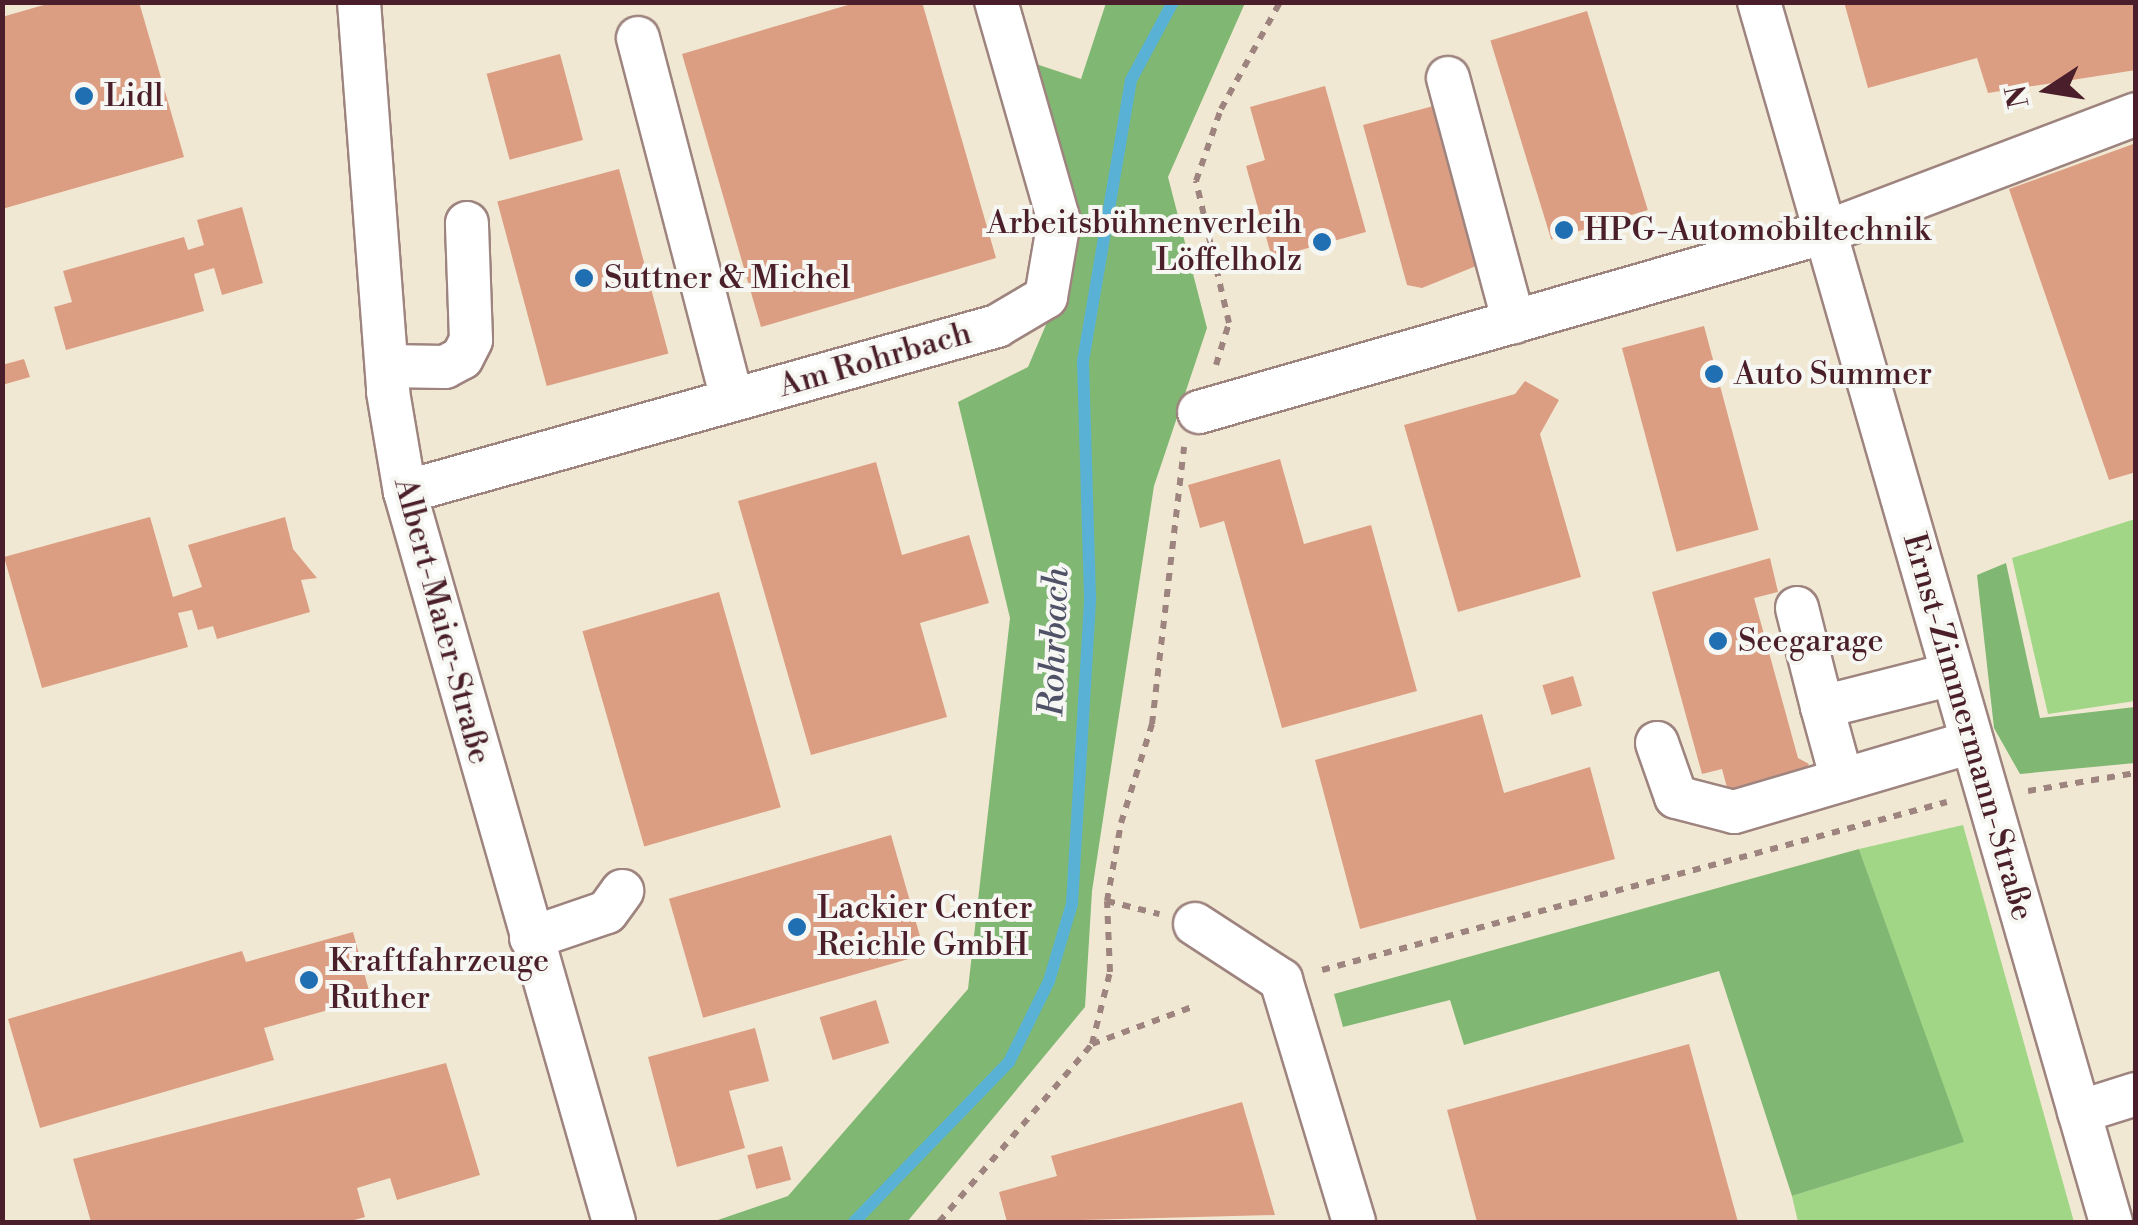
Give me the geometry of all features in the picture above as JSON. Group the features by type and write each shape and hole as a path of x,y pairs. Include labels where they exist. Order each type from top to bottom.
{"street":[{"name":"Albert-Maier-Straße","path":"360,2 387,366 405,492 614,1222"},
{"name":"Am Rohrbach","path":"405,492 997,326 1046,297 1059,221 996,2"},
{"name":"Ernst-Zimmermann-Straße","path":"1759,2 2110,1222"},
{"path":"638,38 732,400"},
{"path":"1448,78 1514,322"},
{"path":"1199,412 1826,232 2136,114"},
{"path":"387,366 445,367 462,358 471,340 468,222"},
{"path":"1796,608 1842,780"},
{"path":"1822,707 1952,674"},
{"path":"1656,743 1676,797 1705,811 1734,812 1972,742"},
{"path":"531,938 607,912 622,891"},
{"path":"1195,924 1281,980 1354,1222"},
{"path":"2079,1112 2136,1094"}],"path":[{"path":"939,1222 1092,1044 1110,972 1107,902 1121,824 1152,724 1178,460 1199,412 1229,322 1196,181 1220,108 1280,2"},
{"path":"1281,980 1986,792 2136,773"},
{"path":"1092,1044 1192,1007"}],"green space":[{"path":"1106,3 1245,3 1168,177 1207,328 1154,486 1092,891 1085,1007 907,1222 712,1222 788,1196 968,989 1010,618 958,402 1028,367 1068,273 1030,62 1081,79"},
{"path":"2135,519 2135,701 2048,714 2012,558"},
{"path":"2006,563 2040,718 2135,707 2135,763 2020,774 1994,728 1977,575"},
{"path":"1963,825 2074,1222 1798,1222 1792,1196 1963,1142 1859,849"},
{"path":"1859,849 1964,1142 1792,1196 1719,971 1464,1045 1450,1000 1343,1027 1334,994"}],"building":[{"name":"Lidl","path":"54,2 139,2 184,157 2,209 2,17"},
{"path":"858,2 922,2 996,258 761,327 682,54"},
{"path":"1844,2 2136,2 2136,70 1988,93 1977,58 1868,88"},
{"path":"1587,11 1648,210 1551,239 1490,41"},
{"path":"560,54 583,140 510,160 487,74"},
{"path":"1325,86 1366,232 1272,258 1246,166 1265,160 1250,107"},
{"path":"1437,105 1481,264 1422,288 1407,285 1363,125"},
{"path":"2136,143 2136,472 2109,480 2009,189"},
{"name":"Suttner & Michel","path":"619,169 668,353 547,386 497,202"},
{"path":"242,207 263,283 222,295 214,268 194,274 204,311 66,350 54,307 72,302 63,271 184,237 188,250 204,245 197,220"},
{"path":"1704,326 1759,530 1677,552 1622,348"},
{"path":"24,359 30,377 2,385 2,365"},
{"path":"1525,381 1559,400 1540,434 1581,577 1458,612 1404,425 1515,394"},
{"path":"1280,459 1304,544 1371,525 1417,691 1282,728 1224,521 1200,528 1188,485"},
{"path":"876,462 902,555 969,535 989,603 920,623 947,717 811,755 738,501"},
{"path":"150,517 173,597 202,587 188,545 285,517 293,549 317,578 301,580 310,612 217,639 213,626 198,630 192,610 178,613 188,647 42,688 4,557"},
{"path":"1770,558 1778,592 1754,598 1798,758 1809,764 1802,776 1729,795 1722,769 1702,774 1652,592"},
{"path":"719,592 781,807 644,846 583,631"},
{"path":"1573,676 1582,706 1551,715 1542,685"},
{"path":"1482,714 1504,793 1590,767 1615,859 1360,929 1315,760"},
{"name":"Lackier Center Reichle GmbH","path":"891,835 925,954 703,1018 669,899"},
{"path":"353,932 371,998 264,1028 274,1060 40,1128 8,1019 242,951 246,962"},
{"path":"876,1000 889,1043 833,1060 820,1017"},
{"path":"755,1028 769,1081 729,1091 745,1148 677,1167 648,1057"},
{"path":"1689,1044 1738,1222 1477,1222 1447,1110"},
{"path":"446,1063 480,1175 397,1200 390,1178 357,1188 365,1217 347,1222 91,1222 73,1159"},
{"path":"1242,1102 1275,1215 1007,1222 999,1192 1057,1176 1051,1156"},
{"path":"782,1146 791,1180 756,1189 747,1155"}],"waterway":[{"name":"Rohrbach","path":"854,1222 1009,1062 1049,981 1072,904 1090,597 1083,361 1131,80 1173,2"}],"place":[{"name":"Lidl","path":"84,96"},
{"name":"HPG-Automobiltechnik","path":"1564,230"},
{"name":"Arbeitsbühnenverleih Löffelholz","path":"1322,242"},
{"name":"Suttner & Michel","path":"584,278"},
{"name":"Auto Summer","path":"1714,374"},
{"name":"Seegarage","path":"1718,641"},
{"name":"Lackier Center Reichle GmbH","path":"797,927"},
{"name":"Kraftfahrzeuge Ruther","path":"309,980"}]}
